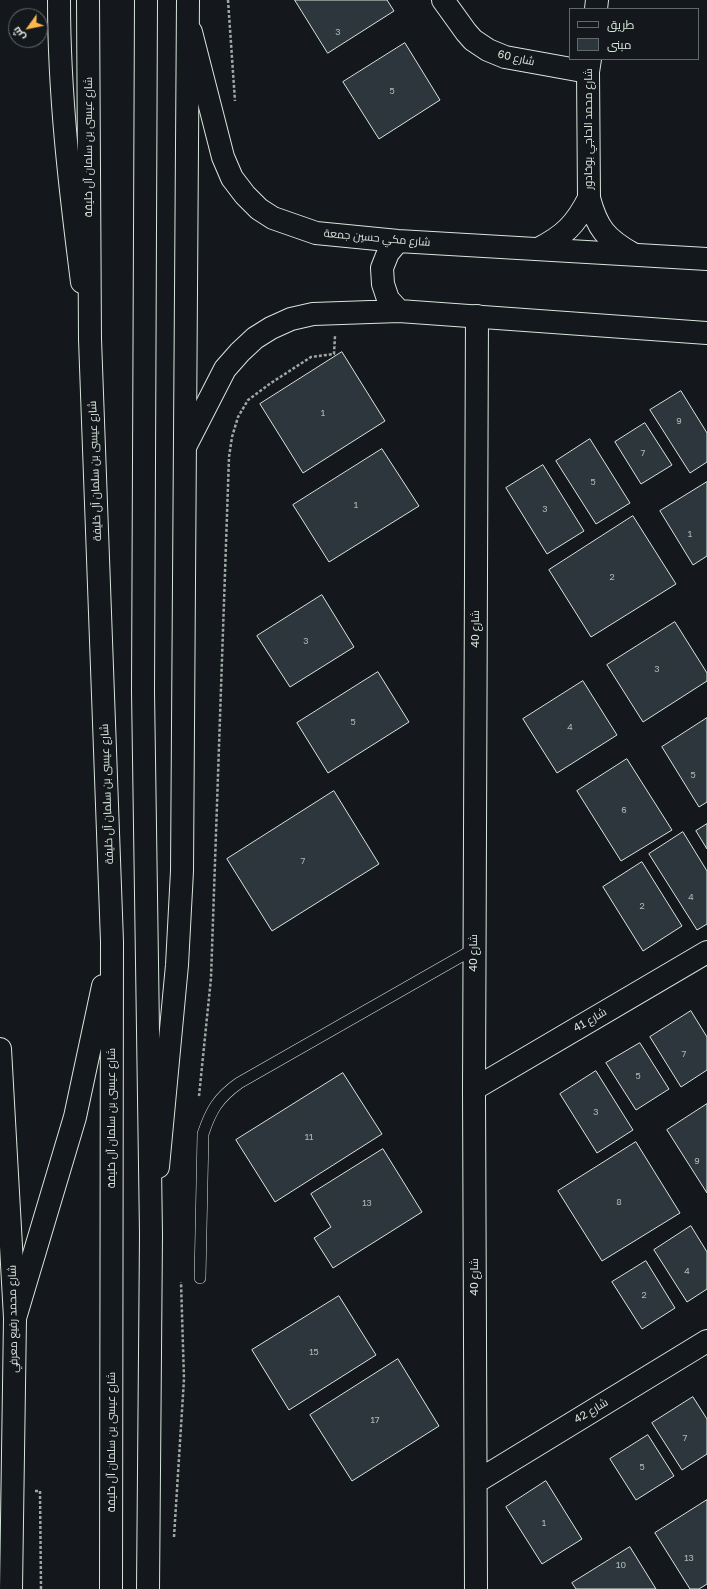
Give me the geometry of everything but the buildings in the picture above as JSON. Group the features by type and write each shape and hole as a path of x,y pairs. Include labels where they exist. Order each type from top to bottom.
{"main road":[{"path":"59,0 59,39 64,124 72,205 90,339"},
{"name":"شارع عيسى بن سلمان آل خليفة","path":"88,0 90,339 112,942 112,1589"},
{"path":"146,0 143,691 151,1234 148,1589"},
{"name":"شارع 60","path":"443,0 473,40 488,50 505,56 589,65"},
{"path":"151,1234 177,965 182,872 188,9"},
{"name":"شارع مكي حسين جمعة","path":"188,9 223,157 232,178 245,195 259,209 273,218 316,233 398,241 707,259"},
{"name":"شارع محمد الحاجي بوخادور","path":"589,65 589,198 594,216 603,232 616,245 633,254"},
{"name":"شارع محمد الحاجي بوخادور","path":"538,249 554,241 569,230 580,215 589,198"},
{"path":"398,241 388,253 382,268 382,274 383,284 388,299 399,311"},
{"path":"185,447 225,369 245,348 255,338 271,328 291,319 313,314 399,311 707,333"},
{"name":"شارع 40","path":"476,1589 474,949 477,316"},
{"path":"15,1318 75,1117 112,942"},
{"name":"شارع 41","path":"474,1089 707,952"},
{"name":"شارع محمد رفيع معرفي","path":"0,1049 15,1318 6,1461 12,1490 6,1516 11,1589"},
{"name":"شارع 42","path":"476,1482 707,1341"}],"lane":[{"path":"200,1278 203,1134 209,1115 217,1102 239,1083 474,949"}],"path":[{"path":"228,0 235,106"},
{"path":"198,1103 211,978 229,473 232,437 238,417 248,400 311,357 334,354 335,313"},
{"path":"174,1538 184,1379 181,1276"},
{"path":"12,1490 40,1491 42,1589"}]}
